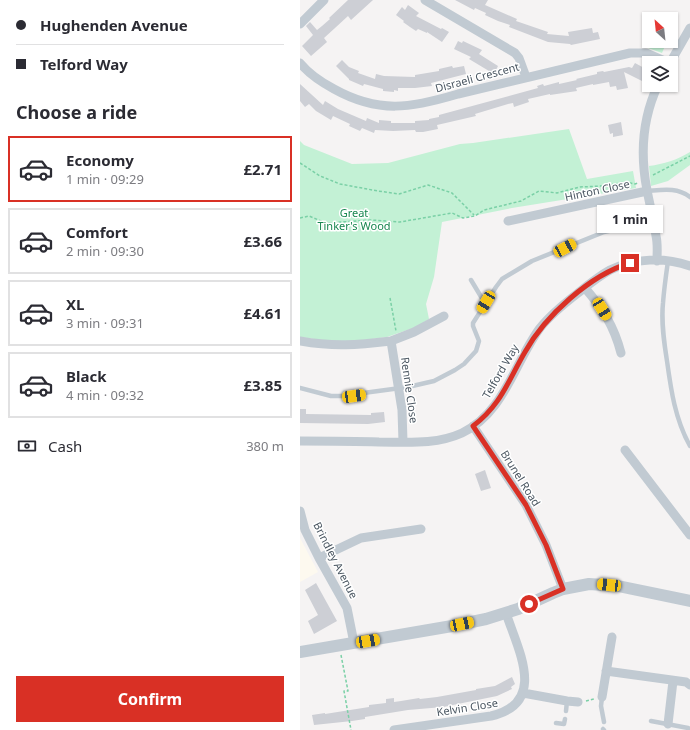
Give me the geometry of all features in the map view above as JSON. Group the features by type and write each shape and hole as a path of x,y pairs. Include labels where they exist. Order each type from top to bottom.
{"street":[{"path":"300,24 324,0"},
{"path":"425,0 515,53 519,58 526,77"},
{"path":"673,56 690,28"},
{"name":"Disraeli Crescent","path":"300,63 314,76 346,96 358,101 377,105 406,106 418,105 526,77 630,53 646,53 653,56"},
{"path":"655,92 645,122 643,150 647,191 657,237 657,261"},
{"name":"Hinton Close","path":"508,221 647,191"},
{"name":"Telford Way","path":"300,441 438,441 462,433 473,426 489,412 497,402 540,328 555,312 585,288 609,271 619,266 644,261 668,261 678,262 690,266"},
{"path":"585,288 608,319 617,338 621,353"},
{"path":"300,341 335,346 354,346 394,340 414,332 444,316"},
{"name":"Rennie Close","path":"394,340 398,389 402,410 403,442"},
{"name":"Brunel Road","path":"473,426 526,505 546,545 563,589"},
{"path":"625,450 690,535"},
{"name":"Brindley Avenue","path":"300,511 302,531 347,608 354,643"},
{"path":"319,558 361,538 421,529"},
{"path":"300,652 486,619 506,613 563,589 589,584 618,586 690,601"},
{"path":"506,613 523,666 525,684 523,693 578,702"},
{"path":"602,697 612,637"},
{"path":"606,671 686,682 690,685"},
{"path":"668,724 673,680"},
{"name":"Kelvin Close","path":"394,730 503,714 516,705 523,693"}],"lane":[{"name":"Hinton Close","path":"647,191 663,189 677,190 690,197"},
{"path":"300,388 331,396 341,396 398,389 434,381 455,370 476,351 479,341 473,326 474,323 502,279 532,261 604,232 654,221"},
{"path":"668,261 662,304 665,350 675,407 679,422 690,446"},
{"path":"471,280 483,300 486,302"},
{"path":"602,697 601,706 604,722"},
{"path":"566,711 568,701"},
{"path":"556,722 564,724 565,719"},
{"path":"651,721 688,728 688,730"}],"path":[{"path":"654,174 690,156"},
{"path":"300,163 320,176 340,184 378,191 399,194 428,185 452,193 475,216"},
{"path":"300,218 309,216 326,223 371,220 400,222 452,214 463,218 475,216 484,210 521,201 539,191 557,193 580,187 602,186 626,182 635,184 646,181"},
{"path":"390,298 394,340"},
{"path":"340,645 348,691 344,691 351,730"},
{"path":"578,702 602,697"}],"shaded area":[{"path":"300,538 318,572 300,582"}],"green space":[{"path":"648,48 664,48 662,53"},
{"name":"Great Tinker's Wood","path":"569,129 587,179 633,171 636,188 512,208 442,222 434,277 426,304 429,319 416,327 387,337 342,343 300,337 300,141 304,145 352,164 388,163 460,144"},
{"path":"690,152 690,165 668,181 651,186 649,166 670,161"}],"building":[{"path":"348,0 373,0 351,20 348,16 324,38 327,42 311,56 302,46 313,35 306,26 310,22 317,30"},
{"path":"455,0 488,0 485,5 517,19 516,21 548,32 547,34 569,36 568,32 592,28 593,33 598,32 600,39 571,45 548,42 509,27 510,25 498,21 485,15 486,13 475,8 474,10"},
{"path":"408,5 419,13 416,16 449,32 442,42 427,32 418,29 416,31 396,15 402,7 405,10"},
{"path":"458,41 462,43 463,41 482,50 479,54 498,66 494,74 469,59 471,57 454,49"},
{"path":"342,60 349,67 359,71 358,73 375,79 376,74 384,76 415,77 415,75 439,71 439,69 452,66 453,68 464,66 466,74 431,83 432,86 398,88 398,91 394,90 394,92 383,91 383,89 364,84 363,86 349,80 336,66"},
{"path":"635,63 642,67 642,81 624,72 628,88 617,90 616,86 610,87 609,82 593,84 576,88 577,91 550,94 528,99 529,102 514,107 513,103 508,104 475,114 476,116 437,125 438,129 423,132 416,132 415,130 375,130 374,133 362,128 360,131 349,126 350,124 333,116 331,120 316,111 309,104 305,107 300,101 300,84 323,105 325,101 338,109 366,121 367,118 379,123 379,120 391,121 391,123 415,123 415,121 429,120 439,117 439,115 538,88 537,86 543,84 544,86 559,82 559,84 597,74 597,72 629,67 632,68"},
{"path":"621,122 623,135 613,137 613,133 610,134 608,125"},
{"path":"300,409 306,409 306,414 371,415 371,413 384,412 385,422 368,424 300,423"},
{"path":"485,470 491,488 481,491 475,474"},
{"path":"316,583 337,621 314,634 308,621 318,615 305,590"},
{"path":"512,677 515,684 511,687 512,689 497,696 443,707 408,710 365,717 365,719 314,725 312,715 369,707 369,705 386,703 386,699 394,698 394,702 437,697 476,690 495,686"}],"route":[{"path":"529,604 563,589 546,545 526,505 473,426 480,421 497,402 513,376 525,352 540,328 547,320 568,301 598,278 619,266 630,263"}]}
